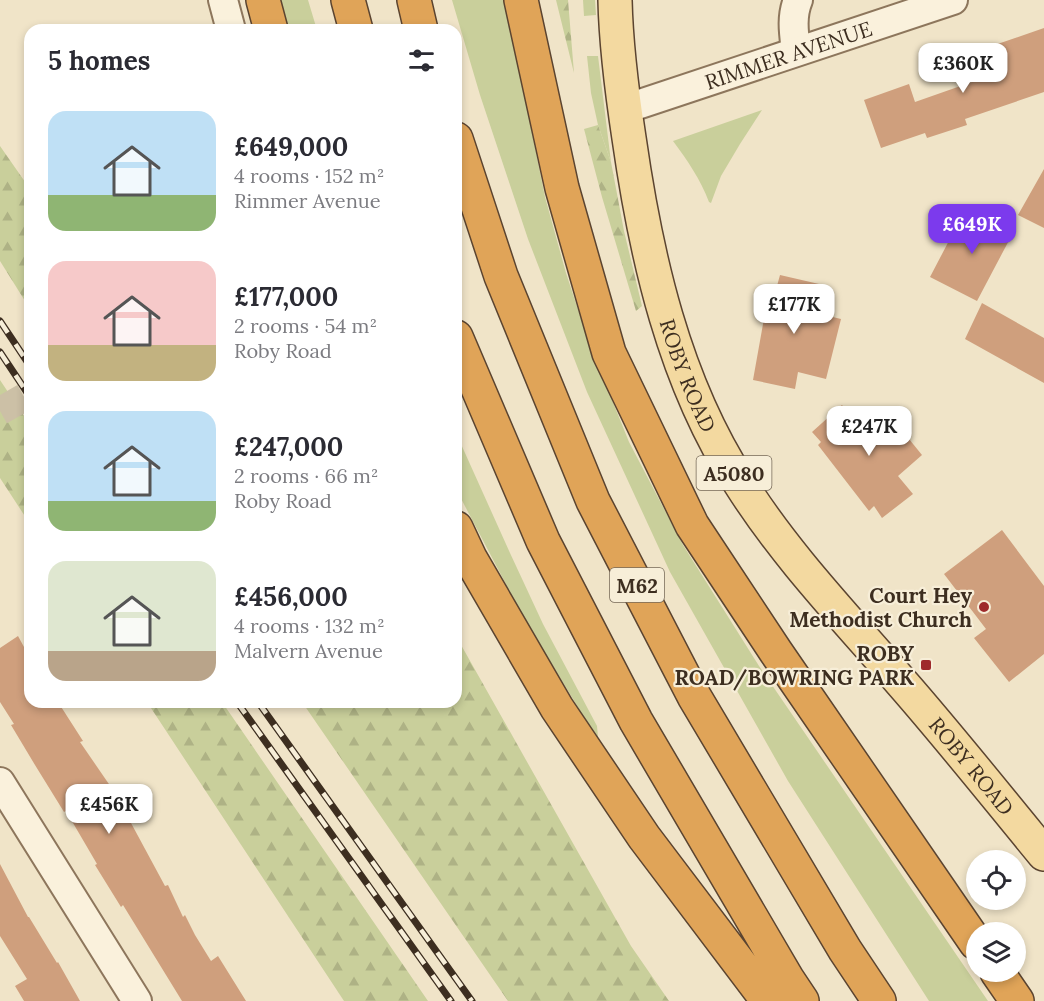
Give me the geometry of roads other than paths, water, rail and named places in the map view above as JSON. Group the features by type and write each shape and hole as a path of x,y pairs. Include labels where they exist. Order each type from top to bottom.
{"highway":[{"path":"263,0 269,24"},
{"path":"348,0 354,24"},
{"path":"414,0 420,24"},
{"path":"521,0 562,188 609,353 692,525 776,652 966,928"},
{"name":"M62","path":"462,157 501,276 593,501 694,696 845,950 879,1001"},
{"path":"462,351 543,541 636,721 802,1001"},
{"path":"462,541 557,708 644,837 768,1001"},
{"path":"1004,982 1017,1001"}],"main road":[{"name":"ROBY ROAD","path":"615,0 625,109 636,190 663,303 680,358 700,410 740,483 778,538 903,683 1044,854"}],"street":[{"path":"223,0 229,24"},
{"path":"796,51 793,26 798,0"},
{"name":"RIMMER AVENUE","path":"625,109 953,0"},
{"path":"0,782 137,1001"}],"tunnel":[{"path":"0,411 24,397"}],"railway":[{"path":"0,321 24,357"},
{"path":"0,352 24,388"},
{"path":"241,708 451,1001"},
{"path":"262,708 472,1001"}],"place":[{"name":"Court Hey Methodist Church","path":"984,607"},
{"name":"ROBY ROAD/BOWRING PARK","path":"926,665"}]}
